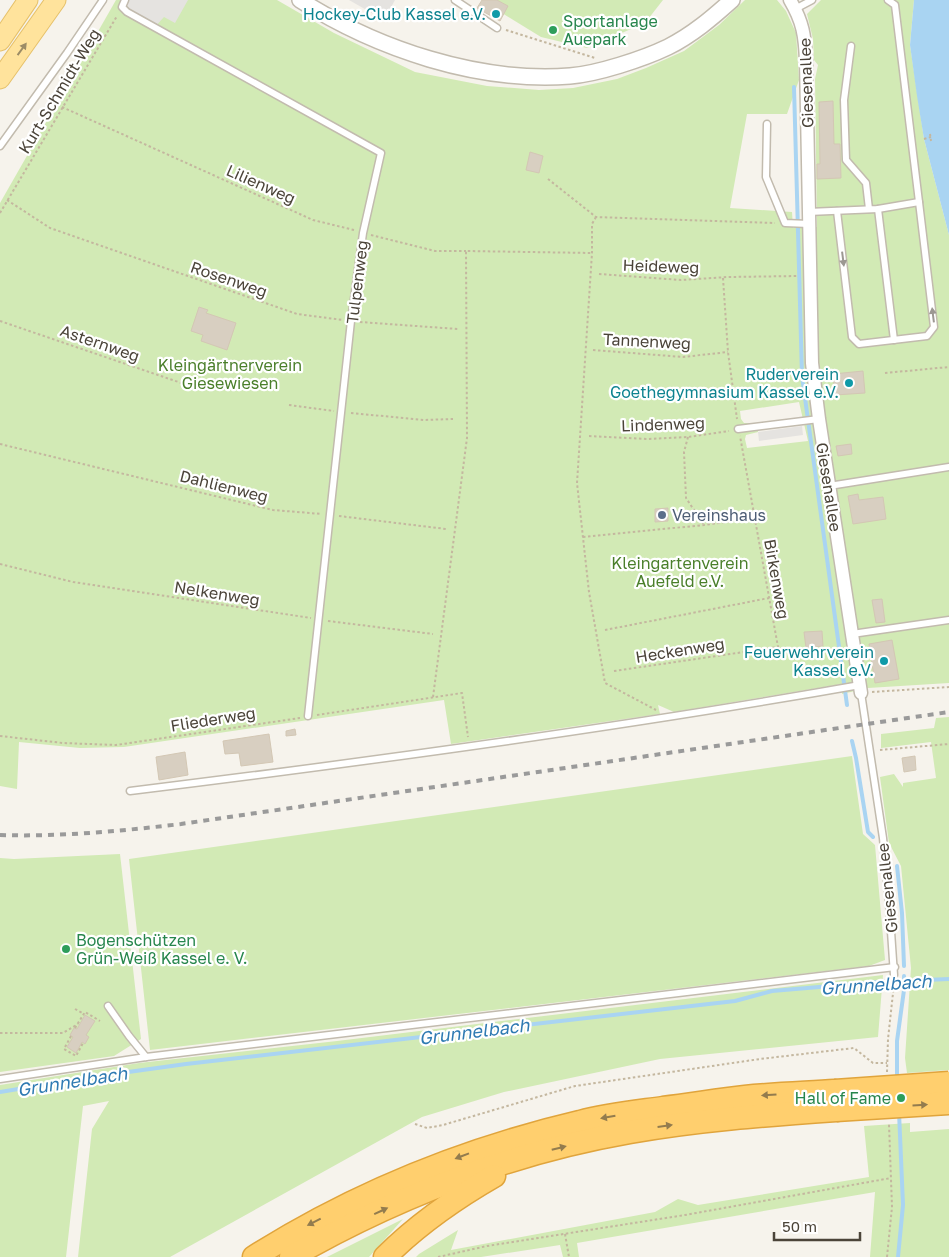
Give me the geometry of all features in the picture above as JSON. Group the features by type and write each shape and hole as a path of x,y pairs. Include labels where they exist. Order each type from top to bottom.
{"highway":[{"path":"291,1257 318,1241 417,1194 465,1175 535,1154 583,1142 655,1128 949,1083"},
{"path":"254,1257 295,1231 379,1189 472,1152 581,1121 745,1097 949,1103"},
{"path":"385,1257 413,1230 446,1205 535,1154"}],"main road":[{"path":"0,41 28,0"},
{"path":"0,79 56,0"}],"street":[{"path":"300,0 336,20 391,46 448,64 486,72 529,76 571,76 622,65 668,47 705,24 732,0"},
{"name":"Giesenallee","path":"792,4 804,31 806,61 806,220 812,363 812,420 829,486 852,634 857,688"}],"lane":[{"path":"0,146 103,0"},
{"path":"122,7 125,0"},
{"path":"455,0 498,28"},
{"path":"792,4 812,0"},
{"path":"837,211 852,337 859,344 927,336 934,327 895,5 888,0"},
{"name":"Tulpenweg","path":"122,7 126,12 140,20 382,153 363,233 351,321 308,716"},
{"path":"851,46 844,100 846,160 866,183 869,209"},
{"path":"767,124 766,176 789,223 837,211 869,209 919,202"},
{"path":"878,208 894,340"},
{"path":"738,429 812,420"},
{"path":"829,486 949,467"},
{"path":"852,634 949,620"},
{"path":"130,791 279,773 658,719 840,688 857,688"},
{"name":"Giesenallee","path":"857,688 870,751 883,838 895,967 894,974"},
{"path":"0,1079 146,1057 895,967"},
{"path":"108,1006 146,1057"}],"path":[{"name":"Kurt-Schmidt-Weg","path":"0,213 122,7"},
{"path":"498,28 597,58"},
{"name":"Lilienweg","path":"62,107 313,220 435,251 592,253"},
{"path":"930,134 931,141"},
{"path":"924,139 931,137"},
{"path":"548,179 596,217 789,223"},
{"name":"Rosenweg","path":"7,200 50,228 297,314 351,321 458,329"},
{"path":"596,217 592,224 592,253 577,483 589,592 605,683 656,710 658,719"},
{"path":"433,697 467,438 466,251"},
{"name":"Heideweg","path":"599,274 681,280 796,276"},
{"name":"Birkenweg","path":"723,278 728,352 738,429 778,646"},
{"name":"Asternweg","path":"0,321 193,387"},
{"name":"Tannenweg","path":"593,350 683,357 728,352"},
{"path":"885,373 949,367"},
{"path":"289,405 424,420 453,419"},
{"name":"Lindenweg","path":"589,436 647,439 688,437 738,429"},
{"path":"688,437 684,452 686,498 704,525"},
{"name":"Dahlienweg","path":"0,444 273,510 446,529"},
{"path":"583,537 755,518"},
{"name":"Nelkenweg","path":"0,564 74,582 319,620 432,634"},
{"path":"605,630 769,598"},
{"name":"Heckenweg","path":"614,672 778,646"},
{"path":"857,688 949,687"},
{"name":"Fliederweg","path":"0,736 63,743 116,745 462,693 469,746"},
{"path":"870,751 949,744"},
{"path":"887,1072 888,1039 894,984"},
{"path":"75,1009 100,1020"},
{"path":"75,1028 84,1014"},
{"path":"63,1033 78,1024"},
{"path":"0,1033 63,1033 71,1037 64,1048 76,1056 84,1043"},
{"path":"415,1124 427,1128 443,1125 575,1086 760,1058 854,1048 873,1063 887,1063"},
{"path":"888,1257 892,1208 889,1122"},
{"path":"438,1257 487,1246 685,1215 891,1178"},
{"path":"565,1234 569,1257"}],"green space":[{"path":"116,0 277,0 334,33 415,72 487,86 539,90 573,88 617,79 684,51 719,25 745,0 777,0 786,11 796,33 799,80 787,114 747,114 730,208 792,212 793,228 817,227 815,79 818,65 814,60 813,39 807,14 821,0 914,0 910,45 924,139 949,235 949,683 868,688 842,694 842,684 674,712 658,705 660,714 451,744 444,700 124,747 80,748 19,742 17,789 0,786 0,203","holes":["799,402 808,441 747,448 746,435 758,432 757,423 744,423 741,419 740,411"]},
{"name":"Sportanlage Auepark","path":"481,0 663,0 645,23 587,48 541,37"},
{"path":"949,717 949,1070 907,1073 905,1058 911,968 901,866 889,843 880,777 894,774 903,787 903,783 936,778 931,742 881,748 881,734 934,728 936,718"},
{"path":"852,756 863,834 875,845 885,960 869,966 150,1050 129,859"},
{"name":"Bogenschützen Grün-Weiß Kassel e. V.","path":"120,854 141,1039 114,1056 0,1072 0,858"},
{"path":"883,975 878,1037 660,1059 504,1092 422,1117 170,1257 78,1257 92,1129 109,1101 83,1106 66,1257 0,1257 0,1085 139,1063"},
{"path":"910,1123 910,1132 949,1129 949,1257 870,1257 875,1192 577,1243 579,1257 563,1257 560,1245 481,1257 416,1257 458,1230 451,1250 655,1212 678,1199 698,1205 869,1177 864,1126"},
{"path":"403,1219 369,1257 327,1257"}],"shaded area":[{"path":"125,0 188,0 175,23 164,17 154,28 127,12"},
{"path":"349,0 395,0 384,20"},
{"path":"802,426 803,435 759,441 758,432"}],"water":[{"path":"914,0 949,0 949,235 924,139 917,96 910,45"}],"building":[{"name":"Hockey-Club Kassel e.V.","path":"482,0 497,0 508,6 500,21 477,8"},
{"path":"833,101 834,144 840,144 841,178 817,179 817,164 820,164 819,102"},
{"path":"530,152 543,156 539,173 526,170"},
{"path":"199,307 208,310 206,313 236,323 227,350 201,341 203,335 191,331"},
{"name":"Ruderverein Goethegymnasium Kassel e.V.","path":"863,371 865,393 835,395 833,374"},
{"path":"851,444 852,454 838,456 836,446"},
{"path":"858,494 859,500 883,497 886,519 853,524 848,496"},
{"name":"Vereinshaus","path":"668,508 668,521 655,522 655,509"},
{"path":"882,599 885,622 876,623 872,600"},
{"path":"822,631 823,646 806,648 804,632"},
{"name":"Feuerwehrverein Kassel e.V.","path":"892,640 899,679 875,683 869,644"},
{"path":"295,729 296,735 286,736 286,731"},
{"path":"269,734 273,762 241,766 239,753 225,754 223,741"},
{"path":"185,752 188,775 159,780 156,757"},
{"path":"915,756 916,770 904,772 902,758"},
{"path":"85,1015 95,1021 86,1035 89,1037 85,1044 82,1042 76,1053 67,1047 73,1037 70,1035 74,1028 77,1029"}],"waterway":[{"path":"794,87 802,376 847,705"},
{"path":"852,741 868,832 873,837"},
{"path":"897,866 902,913 904,966"},
{"path":"897,1080 897,1041 904,976"},
{"name":"Grunnelbach","path":"0,1092 186,1064 735,1001 772,991 878,982 949,979"},
{"path":"898,1257 903,1205 899,1112"}],"railway":[{"path":"0,835 91,833 181,824 949,712"}],"place":[{"name":"Hockey-Club Kassel e.V.","path":"496,14"},
{"name":"Sportanlage Auepark","path":"553,30"},
{"name":"Ruderverein Goethegymnasium Kassel e.V.","path":"849,383"},
{"name":"Vereinshaus","path":"662,515"},
{"name":"Feuerwehrverein Kassel e.V.","path":"884,661"},
{"name":"Bogenschützen Grün-Weiß Kassel e. V.","path":"66,949"},
{"name":"Hall of Fame","path":"901,1098"}],"park label":[{"name":"Kleingärtnerverein Giesewiesen","path":"230,374"},
{"name":"Kleingartenverein Auefeld e.V.","path":"680,572"}]}
